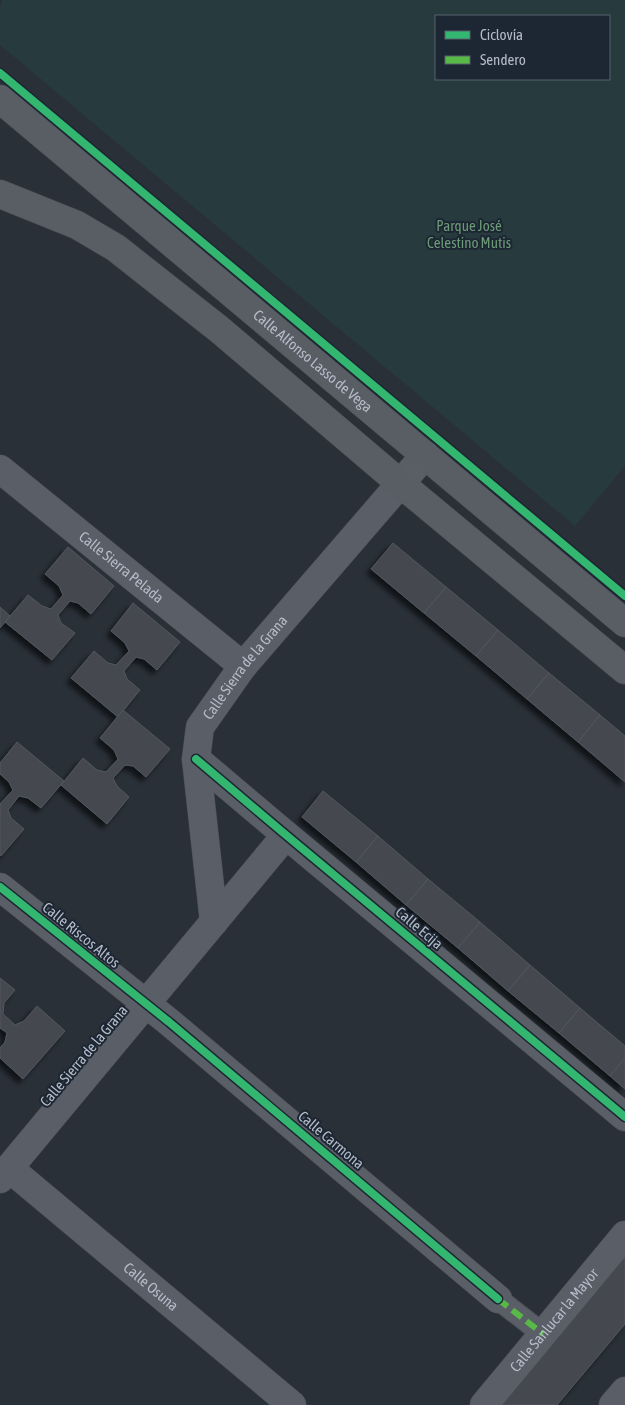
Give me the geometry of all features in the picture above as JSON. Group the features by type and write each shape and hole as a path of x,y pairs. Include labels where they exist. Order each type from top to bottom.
{"main road":[{"name":"Calle Alfonso Lasso de Vega","path":"0,99 625,623"},
{"path":"0,194 77,225 116,248 220,330 401,484 625,670"}],"street":[{"name":"Calle Sierra de la Grana","path":"214,922 196,759 200,727 243,666 424,456"},
{"name":"Calle Sierra Pelada","path":"0,469 243,666"},
{"name":"Calle Ecija","path":"196,759 625,1117"},
{"name":"Calle Sierra de la Grana","path":"5,1174 286,836"},
{"name":"Calle Riscos Altos","path":"0,887 146,1003"},
{"name":"Calle Carmona","path":"146,1003 543,1334"},
{"name":"Calle Osuna","path":"5,1174 292,1405"},
{"name":"Calle Sanlucar la Mayor","path":"484,1405 625,1235"},
{"path":"613,1405 625,1391"}],"green space":[{"name":"Parque José Celestino Mutis","path":"2,0 625,0 625,466 575,526 0,45 0,7"}],"building":[{"path":"393,543 446,587 424,613 371,569"},
{"path":"68,547 114,586 91,614 78,603 70,601 58,615 61,623 75,633 52,660 5,622 28,595 42,606 51,609 63,595 59,586 45,574"},
{"path":"446,587 498,630 476,656 424,613"},
{"path":"133,603 180,642 157,670 144,659 136,657 124,671 127,679 140,690 118,717 71,678 94,651 108,663 116,665 129,651 125,643 111,631"},
{"path":"0,607 10,616 0,628"},
{"path":"498,630 549,673 527,699 476,656"},
{"path":"549,673 600,715 578,742 527,699"},
{"path":"123,710 170,749 146,777 133,766 125,765 113,778 117,786 129,797 107,824 61,785 83,758 97,770 106,772 118,759 114,750 100,738"},
{"path":"600,715 625,736 625,782 578,742"},
{"path":"17,742 64,781 41,808 28,798 19,796 8,810 11,818 24,829 1,856 0,804 13,790 9,782 0,774 0,763"},
{"path":"323,791 378,836 356,862 302,817"},
{"path":"378,836 428,879 406,905 356,862"},
{"path":"428,879 480,922 458,948 406,905"},
{"path":"480,922 530,965 508,991 458,948"},
{"path":"530,965 580,1008 559,1033 508,991"},
{"path":"0,978 15,990 4,1003 3,1014 15,1025 24,1021 37,1006 65,1031 23,1079 0,1058 0,1048 5,1042 7,1033 0,1028"},
{"path":"580,1008 625,1046 625,1058 610,1076 559,1033"},
{"path":"625,1058 625,1089 610,1076"},
{"path":"625,1257 625,1324 557,1405 501,1405"}],"marked path":[{"path":"498,1299 543,1334"}],"cycle path":[{"path":"0,73 625,596"},
{"path":"196,759 625,1117"},
{"path":"0,887 169,1022 498,1299"}]}
